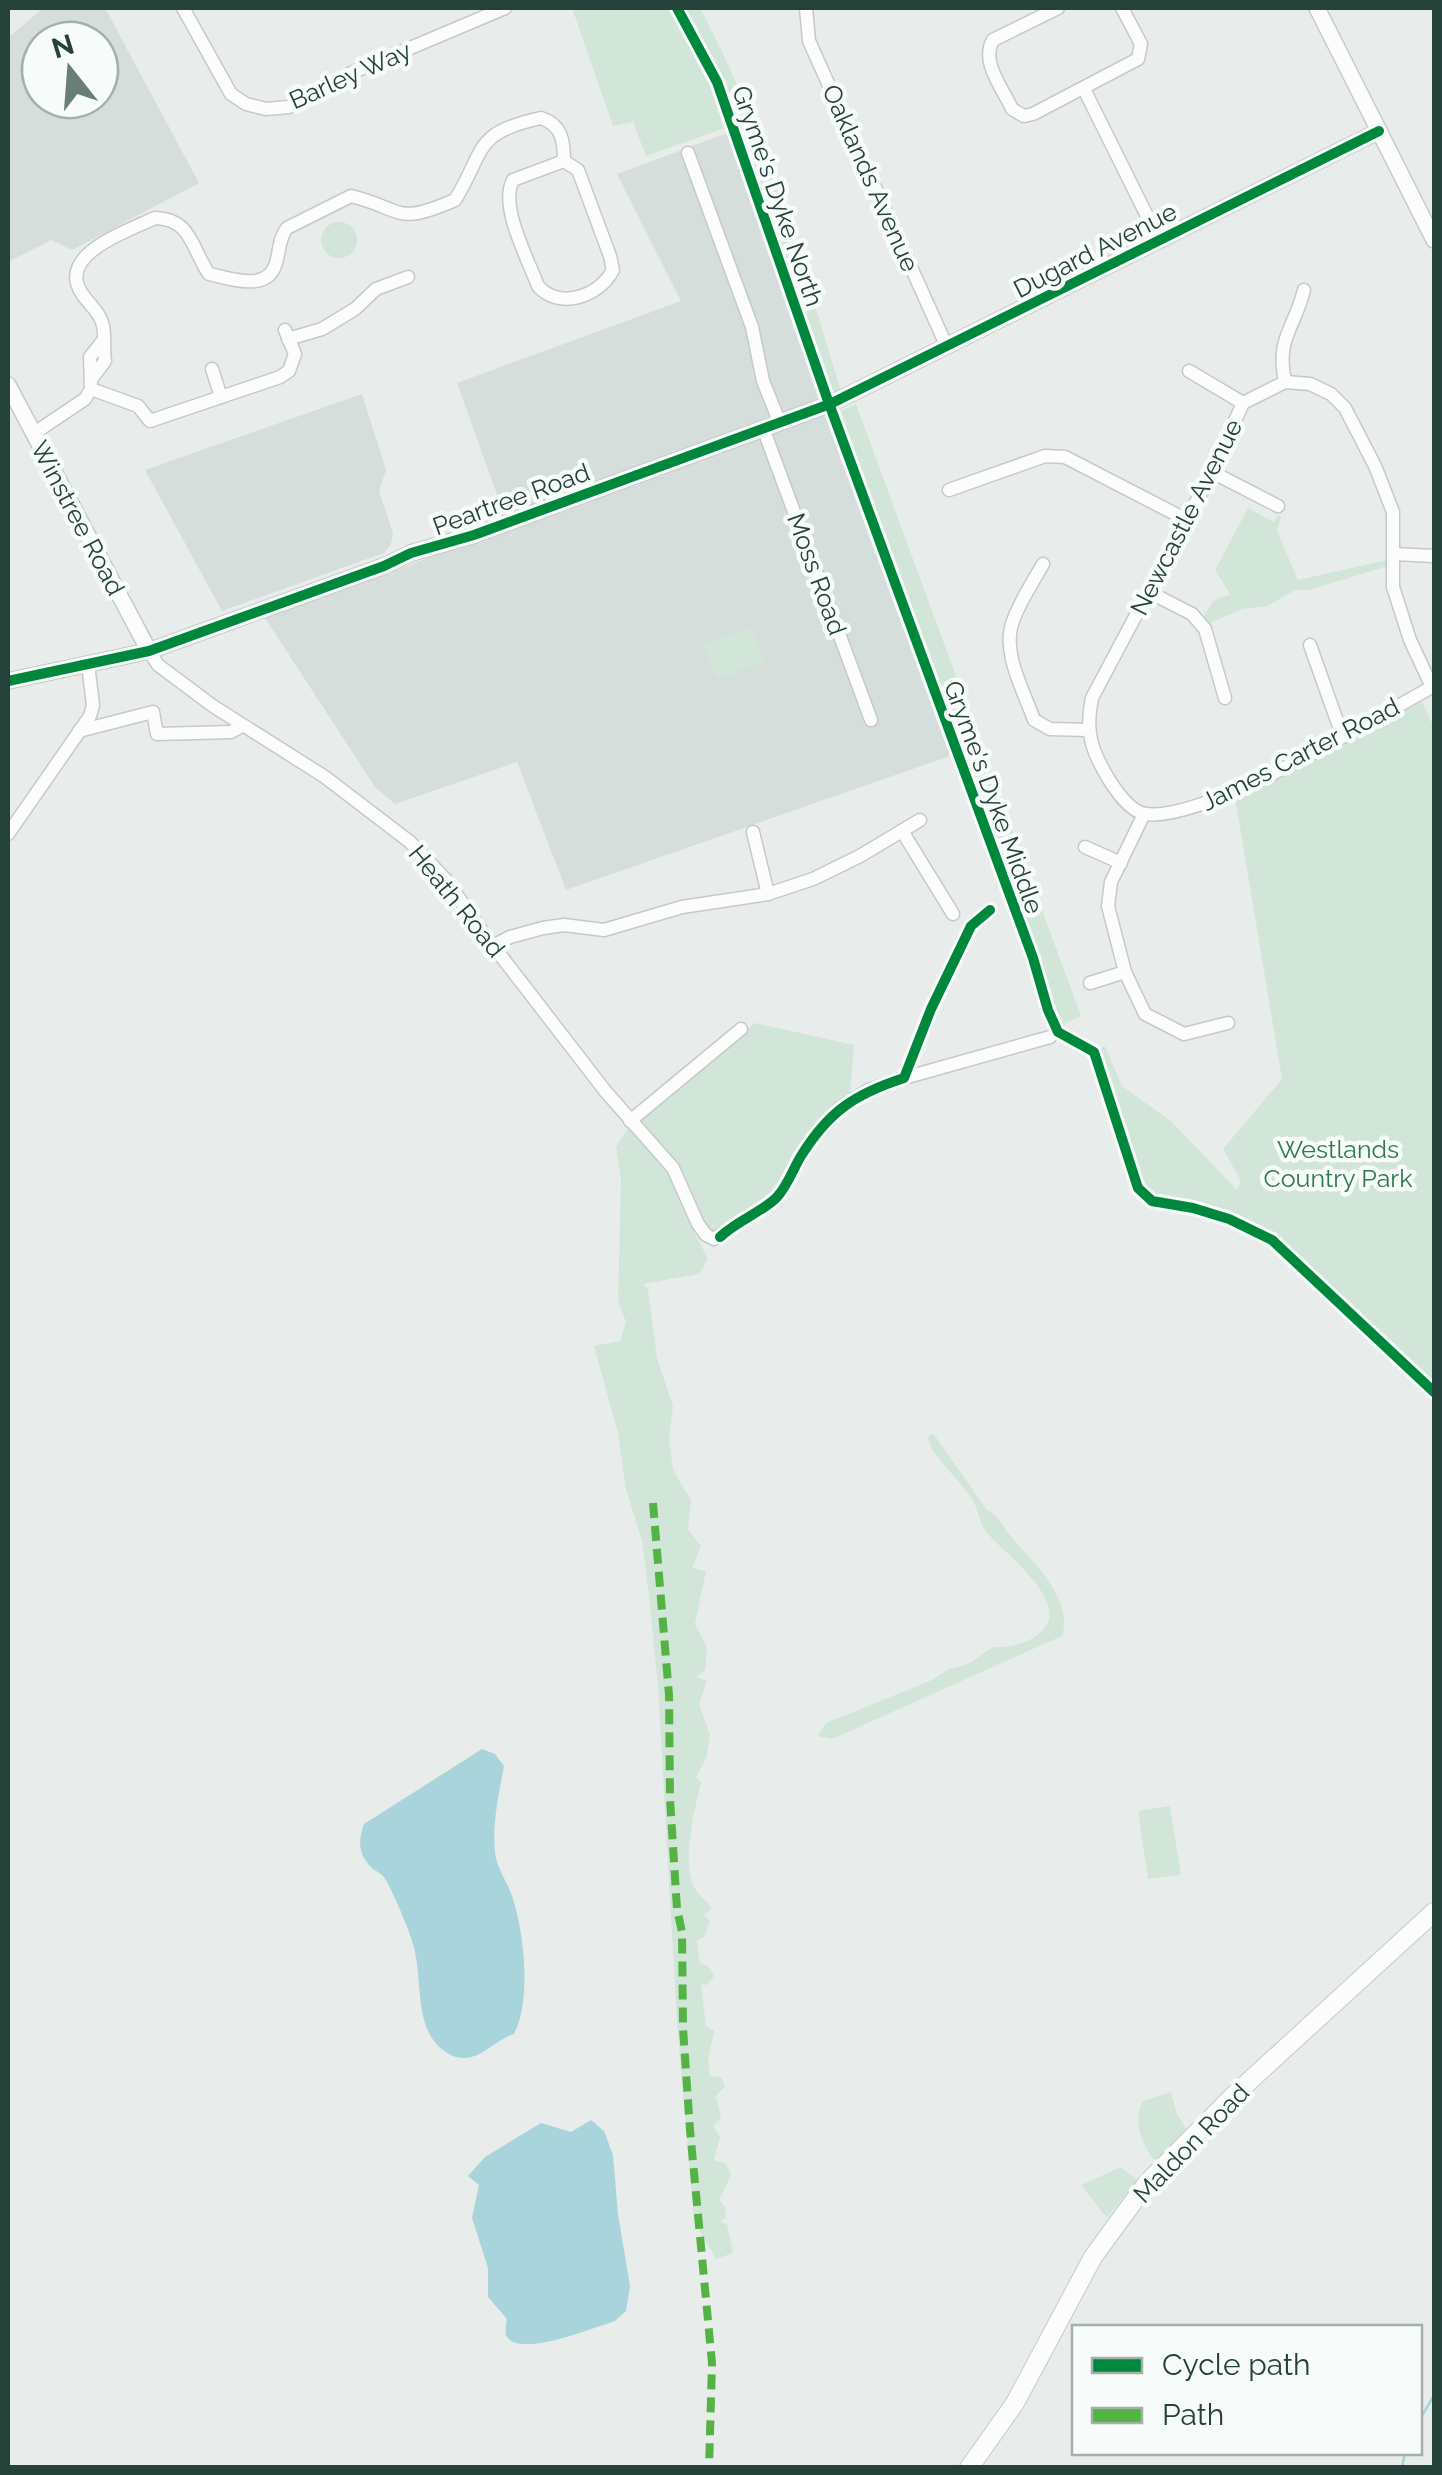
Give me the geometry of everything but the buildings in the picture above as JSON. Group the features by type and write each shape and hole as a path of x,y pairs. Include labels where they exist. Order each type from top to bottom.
{"main road":[{"name":"Maldon Road","path":"969,2468 1015,2402 1093,2257 1147,2183 1233,2096 1434,1912"}],"street":[{"name":"Barley Way","path":"183,8 231,94 246,104 266,108 289,106 351,74 505,8"},
{"name":"Oaklands Avenue","path":"806,8 809,41 947,346"},
{"path":"1058,8 993,40 986,54 1018,114 1033,114 1138,59 1141,44 1122,8"},
{"path":"1317,8 1434,240"},
{"path":"1084,89 1159,240"},
{"path":"33,434 76,407 92,383 90,358 102,342 103,325 84,300 76,268 85,254 131,229 155,218 177,222 209,274 260,281 275,267 281,236 287,228 351,196 403,216 416,216 455,200 481,144 490,137 541,118 560,132 564,161"},
{"name":"Dugard Avenue","path":"830,404 1379,130"},
{"path":"688,153 752,327 764,381 780,421"},
{"path":"564,161 578,170 613,270 607,282 593,292 558,300 547,296 538,286 508,204 508,190 514,180 564,161"},
{"path":"92,383 138,406 150,421 280,377 289,371 294,354 287,334 322,329 355,309 376,290 408,277"},
{"path":"1304,290 1280,358 1285,382 1310,384 1331,394 1345,408 1375,466 1393,512 1393,587 1433,686"},
{"path":"212,369 221,397"},
{"path":"1189,371 1243,403"},
{"name":"Newcastle Avenue","path":"1088,730 1092,698 1212,472 1243,403 1285,382"},
{"name":"Winstree Road","path":"8,385 149,651"},
{"name":"Peartree Road","path":"8,681 149,651 335,585 411,552 474,535 830,404"},
{"name":"Moss Road","path":"763,428 871,720"},
{"path":"949,490 1045,456 1066,457 1186,519"},
{"path":"1212,472 1278,506"},
{"path":"1394,554 1434,556"},
{"path":"1043,564 1012,621 1009,638 1034,720 1050,729 1088,730 1093,753 1114,786 1125,801 1144,814 1111,882 1108,906 1126,972 1145,1014 1162,1024 1184,1034 1228,1023"},
{"path":"1148,592 1192,614 1205,629 1225,698"},
{"path":"1310,645 1342,736"},
{"name":"Heath Road","path":"149,651 158,665 242,726 325,776 410,842 447,881 630,1121 673,1168 706,1236 714,1239 777,1198 810,1142 840,1108 868,1090 904,1078"},
{"path":"8,834 94,705 88,664"},
{"name":"James Carter Road","path":"1144,814 1192,809 1342,736 1433,686"},
{"path":"79,732 153,712 157,734 231,732 242,726"},
{"path":"493,946 543,928 564,925 604,930 682,907 768,894 860,856 920,820"},
{"path":"753,832 768,894"},
{"path":"902,832 953,914"},
{"path":"1085,848 1122,863"},
{"path":"904,1078 930,1009 971,926 990,910"},
{"path":"1090,983 1126,972"},
{"path":"630,1121 742,1029"},
{"path":"904,1078 1050,1037"}],"shaded area":[{"path":"43,8 105,8 111,20 29,20"},
{"path":"20,28 20,120 120,120 120,36 199,183 72,250 51,240 8,262 8,38"},
{"path":"727,133 950,756 566,890 517,762 395,804 375,787 265,618 509,528 457,383 681,301 617,174"},
{"path":"362,394 386,470 379,491 393,533 391,544 384,553 222,611 145,470"}],"green space":[{"path":"572,8 700,8 763,148 841,391 820,402 725,128 646,156 633,122 613,126"},
{"path":"339,222 352,227 357,240 352,253 339,258 326,253 321,240 326,227"},
{"path":"856,404 1081,1016 1051,1030 831,415"},
{"path":"1248,508 1274,522 1278,515 1281,517 1277,531 1298,580 1387,560 1388,566 1309,590 1295,590 1268,606 1242,609 1208,624 1204,616 1213,601 1230,594 1215,570"},
{"path":"752,627 764,662 716,679 703,644"},
{"name":"Westlands Country Park","path":"1422,702 1434,727 1434,1387 1266,1236 1195,1214 1162,1209 1142,1200 1094,1052 1105,1046 1122,1086 1172,1122 1237,1190 1241,1181 1223,1149 1282,1079 1235,797"},
{"path":"755,1023 854,1045 850,1096 785,1185 714,1239 635,1121"},
{"path":"628,1128 675,1180 683,1210 708,1259 699,1274 643,1284 648,1290 657,1358 673,1406 669,1439 673,1470 691,1500 688,1530 701,1546 692,1568 706,1571 695,1624 707,1647 705,1670 696,1677 707,1681 699,1704 710,1735 706,1758 696,1777 701,1782 689,1859 693,1886 712,1908 704,1915 710,1921 704,1937 697,1941 700,1963 708,1966 714,1976 707,1985 701,1984 706,2026 714,2031 708,2061 710,2076 721,2077 725,2086 716,2096 721,2118 713,2126 720,2137 714,2160 726,2164 731,2175 719,2200 726,2217 720,2222 727,2224 733,2253 716,2259 694,2221 677,2023 658,1687 642,1541 626,1489 618,1433 594,1346 620,1341 626,1322 618,1301 621,1180 616,1147"},
{"path":"933,1433 987,1510 1048,1580 1062,1607 1062,1636 832,1739 818,1736 826,1723 968,1664 993,1647 1026,1641 1047,1624 1049,1611 1044,1597 1035,1582 985,1530 972,1499 931,1447 927,1438"},
{"path":"1170,1806 1181,1875 1148,1879 1138,1811"},
{"path":"1171,2092 1177,2114 1189,2134 1158,2164 1140,2134 1138,2117 1143,2101"},
{"path":"1121,2167 1137,2180 1107,2218 1081,2185"}],"water":[{"path":"482,1749 495,1754 504,1766 494,1841 523,1946 523,2003 514,2034 476,2055 460,2058 438,2046 429,2034 410,1935 390,1888 367,1862 360,1841 364,1824"},
{"path":"591,2120 604,2131 613,2155 630,2286 626,2311 615,2321 557,2340 513,2342 506,2335 507,2319 488,2297 488,2268 472,2218 479,2185 468,2176 485,2157 541,2123 571,2132"}],"waterway":[{"path":"1422,2416 1433,2397"},
{"path":"1402,2468 1404,2455"}],"marked path":[{"path":"653,1503 669,1695 670,1799 682,1932 683,2028 712,2363 709,2468"}],"cycle path":[{"name":"Gryme's Dyke North","path":"677,8 717,82 827,398 1033,958 1048,1010 1058,1032 1094,1052 1138,1188 1152,1201 1229,1219 1272,1240 1434,1392"},
{"path":"8,681 149,651 830,404 1379,131"},
{"path":"720,1237 777,1197 811,1140 833,1116 857,1098 904,1078 931,1009 971,926 990,910"}]}
